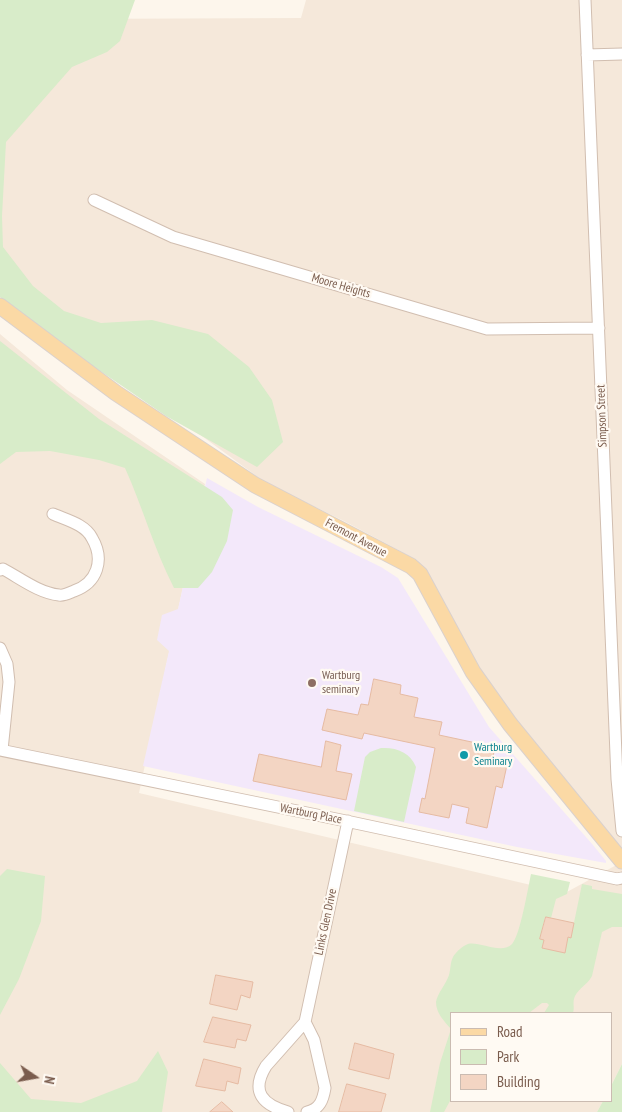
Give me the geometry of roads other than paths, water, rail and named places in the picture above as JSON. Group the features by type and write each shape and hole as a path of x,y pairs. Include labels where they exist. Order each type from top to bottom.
{"main road":[{"name":"Fremont Avenue","path":"0,306 116,394 255,485 411,566 420,574 473,672 510,724 622,861"}],"street":[{"name":"Simpson Street","path":"585,0 617,778 622,831"},
{"path":"587,55 622,54"},
{"name":"Moore Heights","path":"94,200 173,238 487,329 598,328"},
{"path":"0,570 2,569 49,594 62,596 82,588 90,582 98,566 96,547 92,537 81,526 53,514"},
{"path":"0,648 8,664 9,682 1,750"},
{"name":"Wartburg Place","path":"1,750 348,821 617,879 622,878"},
{"name":"Links Glen Drive","path":"288,1112 273,1107 266,1102 261,1096 258,1083 260,1075 266,1066 305,1022 348,821"},
{"path":"305,1022 314,1040 325,1088 320,1106 315,1110 306,1112"}],"place":[{"name":"Wartburg seminary","path":"312,683"},
{"name":"Wartburg Seminary","path":"464,755"}]}
